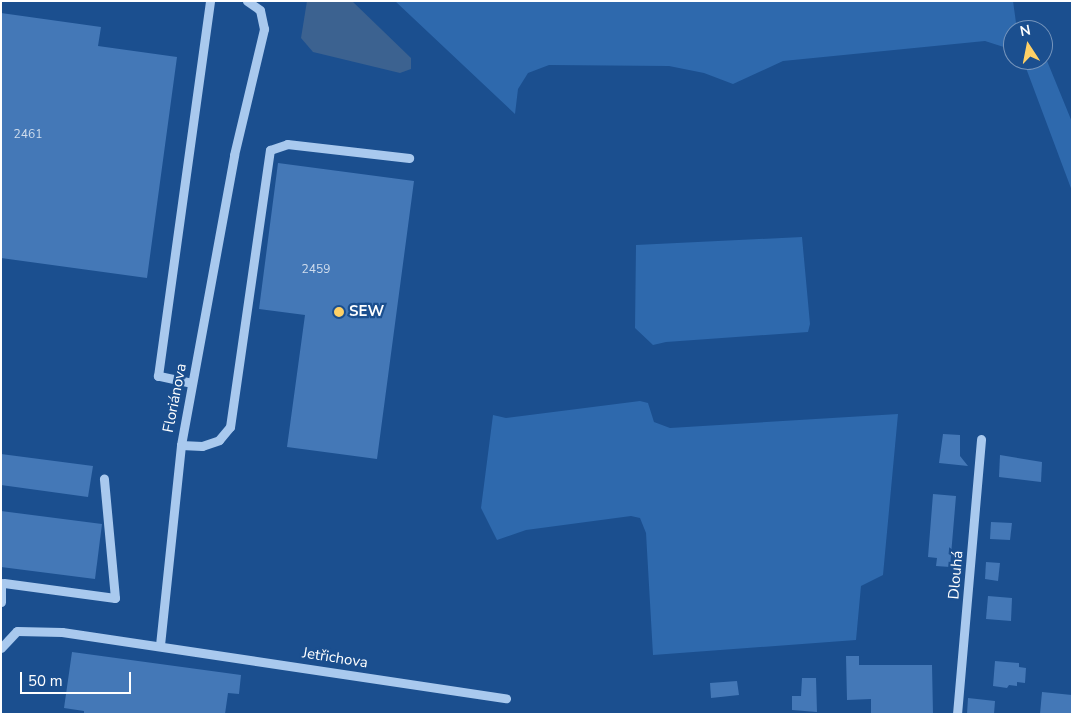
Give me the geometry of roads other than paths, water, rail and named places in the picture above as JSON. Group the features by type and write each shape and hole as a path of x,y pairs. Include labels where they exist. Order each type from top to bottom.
{"street":[{"path":"192,383 158,376 210,1"},
{"name":"Floriánova","path":"160,645 180,445 234,155 264,29 260,10 247,1"},
{"path":"180,445 202,446 219,440 230,427 270,150 287,144 409,158"},
{"name":"Dlouhá","path":"957,714 981,439"},
{"path":"1,602 2,583 114,598 104,479"},
{"path":"1,648 17,631 62,632 160,645"},
{"name":"Jetřichova","path":"160,645 506,698"}],"place":[{"name":"SEW","path":"339,312"}]}
